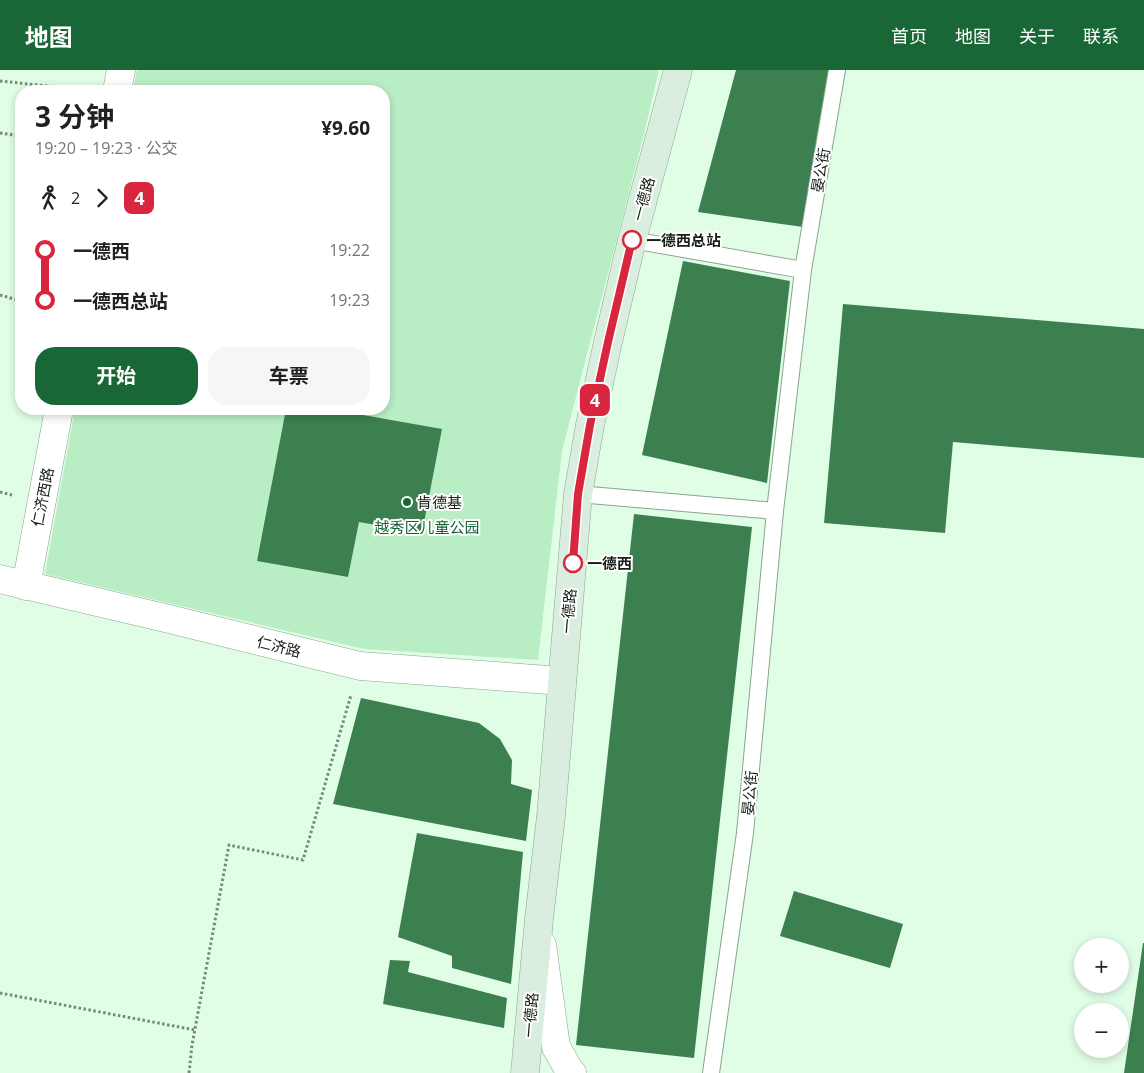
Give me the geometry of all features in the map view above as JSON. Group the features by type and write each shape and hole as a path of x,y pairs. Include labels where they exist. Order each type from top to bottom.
{"main road":[{"name":"一德路","path":"525,1073 539,919 551,816 578,494 590,425 632,240 678,70"}],"street":[{"path":"118,85 121,70"},
{"name":"仁济西路","path":"13,583 56,415"},
{"name":"仁济路","path":"13,583 360,666 562,682"},
{"path":"539,919 556,1047 572,1073"}],"lane":[{"name":"晏公街","path":"711,1073 745,833 775,511 803,270 837,70"},
{"path":"632,240 803,270"},
{"path":"578,494 775,511"}],"path":[{"path":"0,81 38,85"},
{"path":"0,134 15,135"},
{"path":"0,295 15,299"},
{"path":"189,1073 195,1030 229,845 304,860 360,666"},
{"path":"0,993 195,1030"}],"green space":[{"name":"越秀区儿童公园","path":"137,70 659,70 562,451 538,660 364,649 45,574 74,415 390,415 390,85 134,85"}],"building":[{"path":"736,70 831,70 803,227 698,212"},
{"path":"683,261 790,281 767,483 642,455"},
{"path":"843,304 1144,329 1144,458 953,442 945,533 824,523"},
{"path":"285,415 363,415 442,429 422,533 359,522 348,577 257,561"},
{"path":"634,514 752,527 694,1058 576,1045"},
{"path":"361,698 479,723 500,739 512,760 511,784 532,790 526,841 333,804"},
{"path":"417,833 523,852 511,984 452,968 452,956 398,937"},
{"path":"794,891 903,924 890,968 780,936"},
{"path":"1144,943 1144,1073 1124,1073 1126,1058 1129,1058 1129,1039"},
{"path":"390,960 410,961 408,972 507,998 504,1028 383,1004"}],"bus line":[{"name":"4","path":"573,563 578,494 590,425 632,240"}],"place":[{"name":"一德西总站","path":"632,240"},
{"name":"肯德基","path":"407,502"},
{"name":"一德西","path":"573,563"}]}
